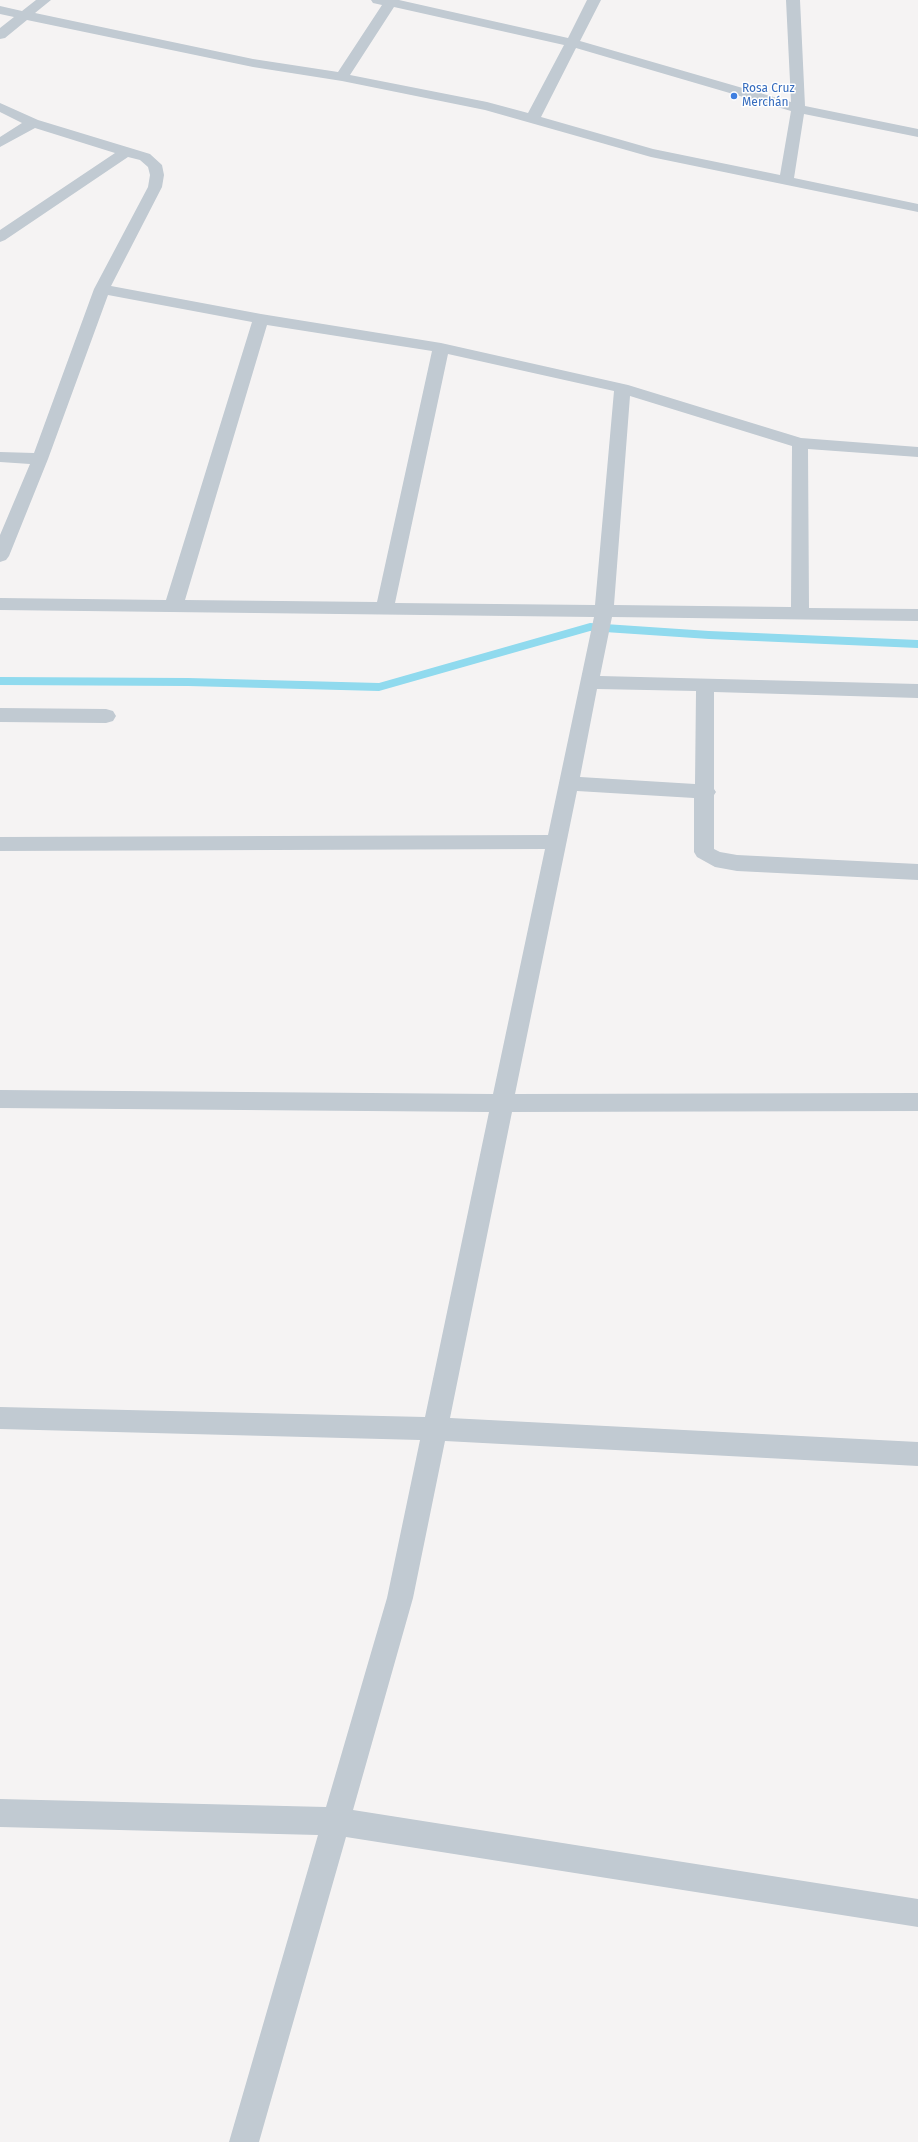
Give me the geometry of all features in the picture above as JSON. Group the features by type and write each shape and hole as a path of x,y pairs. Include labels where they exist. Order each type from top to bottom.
{"street":[{"path":"0,35 44,0"},
{"path":"533,118 594,0"},
{"path":"786,182 798,109 793,0"},
{"path":"342,77 387,1 573,43 798,109 918,133"},
{"path":"0,10 253,63 342,77 487,106 651,153 918,208"},
{"path":"0,107 33,123 145,157 155,165 157,175 155,187 102,289 40,459 0,556"},
{"path":"0,143 33,123"},
{"path":"0,236 127,151"},
{"path":"102,289 261,319 442,348 622,388 800,443 918,452"},
{"path":"174,605 261,319"},
{"path":"385,608 442,348"},
{"path":"244,2142 400,1598 604,613 622,388"},
{"path":"800,443 800,613"},
{"path":"0,457 40,459"},
{"path":"0,604 385,608 604,613 918,614"},
{"path":"590,682 918,690"},
{"path":"705,686 706,792 704,852 715,860 736,863 918,872"},
{"path":"0,715 106,716"},
{"path":"569,783 706,792"},
{"path":"0,844 557,842"},
{"path":"0,1099 503,1103 918,1102"},
{"path":"0,1418 435,1429 918,1454"},
{"path":"0,1814 336,1821 918,1913"}],"waterway":[{"path":"0,681 188,682 379,687 590,627 709,635 918,644"}],"place":[{"name":"Rosa Cruz Merchán","path":"734,96"}]}
